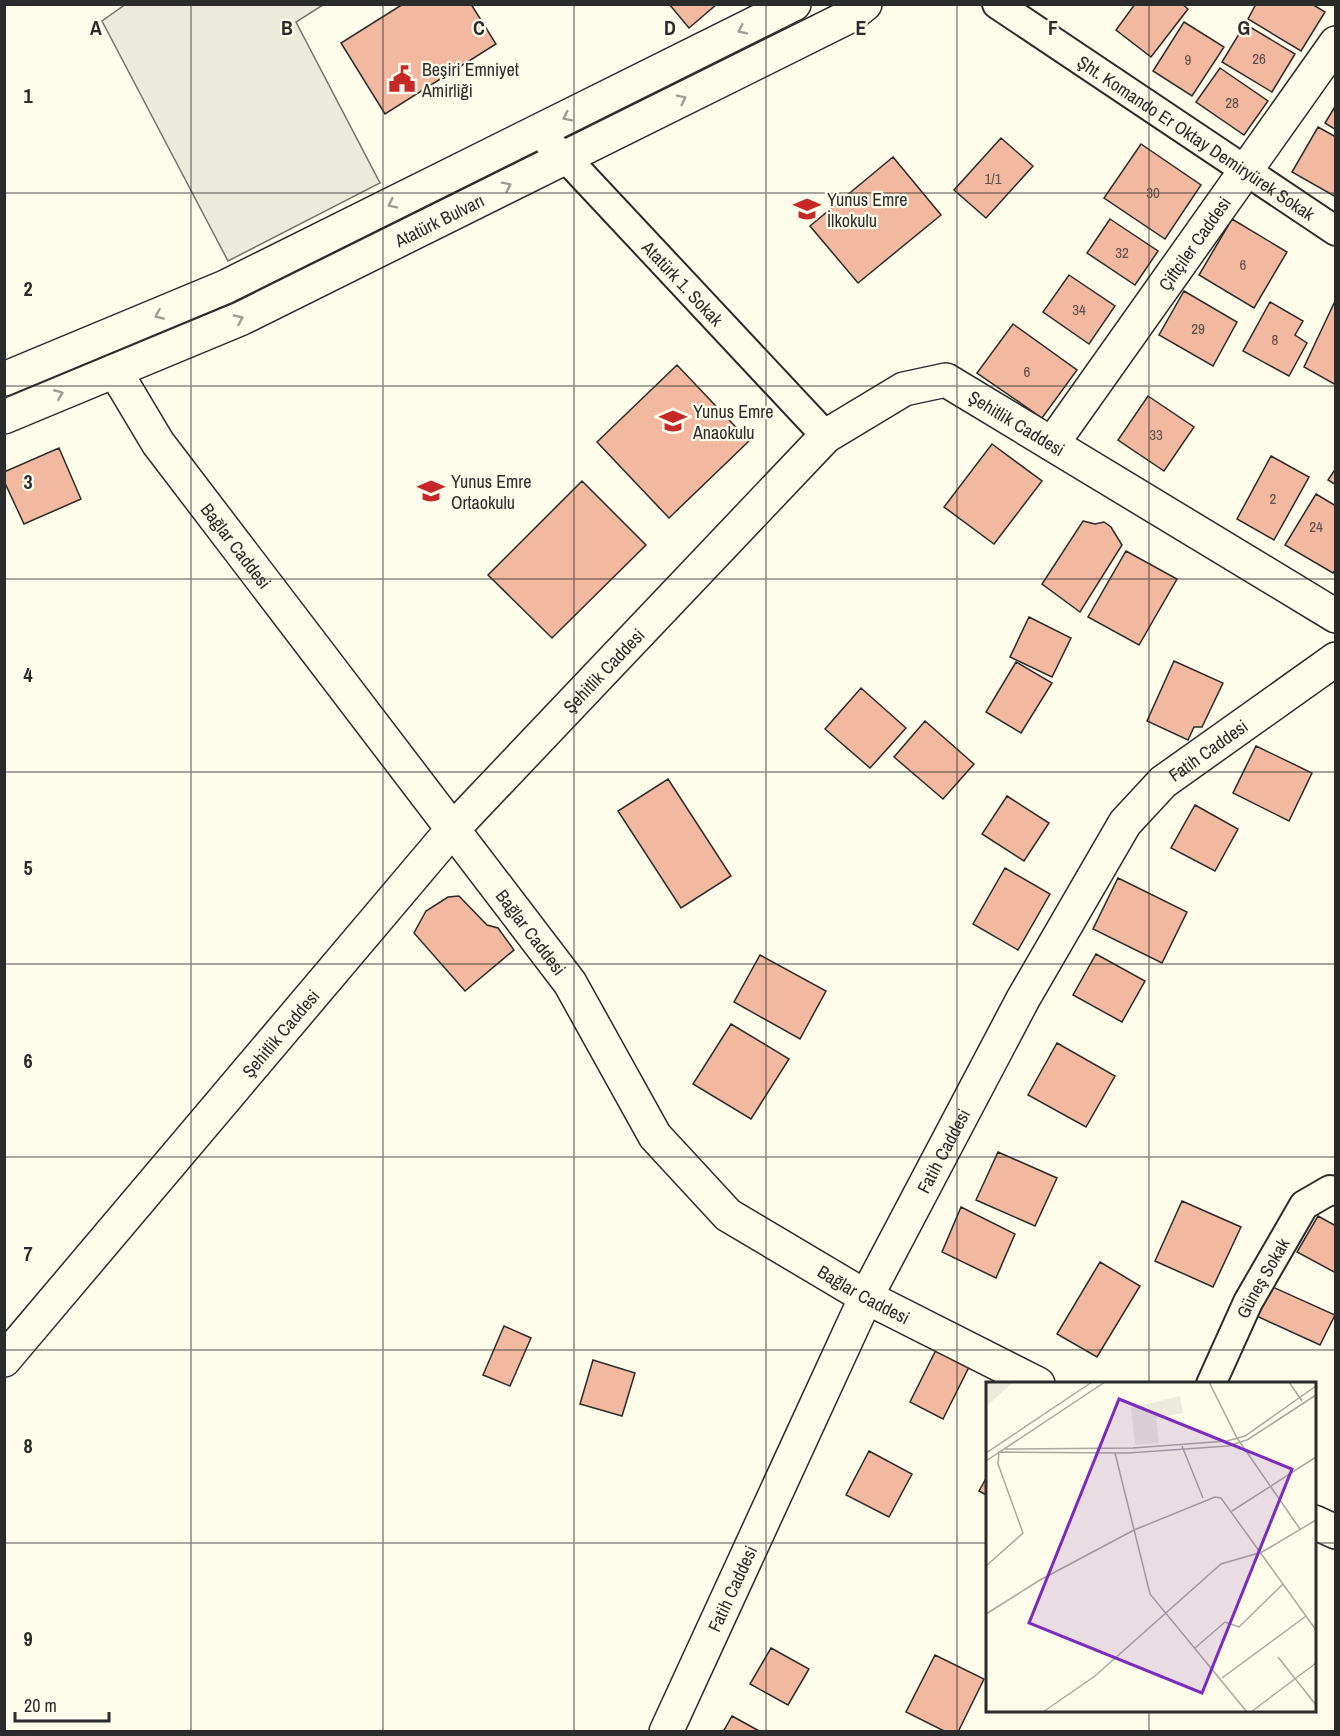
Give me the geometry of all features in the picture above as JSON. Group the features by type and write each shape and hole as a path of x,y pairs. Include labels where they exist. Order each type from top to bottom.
{"street":[{"name":"Atatürk Bulvarı","path":"4,379 225,287 794,4"},
{"name":"Atatürk Bulvarı","path":"4,417 240,319 850,16 865,4"},
{"name":"Şht. Komando Er Oktay Demiryürek Sokak","path":"997,4 1335,231"},
{"name":"Çiftçiler Caddesi","path":"1053,444 1335,43"},
{"name":"Atatürk 1. Sokak","path":"536,132 565,157 826,436"},
{"name":"Bağlar Caddesi","path":"115,371 158,443 570,983 655,1136 728,1215 866,1297 1036,1382"},
{"name":"Şehitlik Caddesi","path":"4,1360 452,830 826,436 904,389 946,380 1335,616"},
{"name":"Fatih Caddesi","path":"666,1731 866,1297 1023,999 1125,823 1163,782 1335,659"},
{"name":"Güneş Sokak","path":"1211,1382 1248,1302 1304,1205 1330,1190 1335,1191"},
{"path":"1316,1523 1335,1532"}],"shaded area":[{"path":"126,4 323,5 296,22 380,183 228,261 102,21"}],"building":[{"name":"Beşiri Emniyet Amirliği","path":"403,4 471,4 496,44 385,114 341,43"},
{"path":"669,4 717,4 689,28"},
{"path":"1135,4 1182,4 1188,9 1151,57 1116,30"},
{"path":"1256,4 1312,4 1325,12 1301,51 1248,19"},
{"path":"1184,22 1224,47 1192,96 1153,71"},
{"path":"1245,24 1295,54 1272,92 1222,62"},
{"path":"1220,68 1268,101 1244,135 1196,102"},
{"path":"1336,105 1336,130 1325,123"},
{"path":"1318,127 1336,137 1336,197 1292,172"},
{"path":"1001,138 1033,166 986,218 954,190"},
{"path":"1141,144 1201,185 1165,239 1104,198"},
{"path":"893,157 941,215 858,283 810,226"},
{"path":"1110,219 1158,251 1135,285 1087,253"},
{"path":"1232,219 1287,252 1254,308 1199,275"},
{"path":"1069,275 1115,306 1089,344 1043,312"},
{"path":"1184,291 1237,322 1213,366 1159,335"},
{"path":"1336,299 1336,385 1304,367"},
{"path":"1270,302 1303,321 1295,335 1307,343 1289,376 1243,351"},
{"path":"1013,324 1077,370 1042,418 977,373"},
{"path":"677,365 749,441 669,518 597,442"},
{"path":"1148,396 1194,427 1164,471 1118,440"},
{"path":"992,444 1042,481 994,544 944,507"},
{"path":"59,448 81,499 24,524 4,481 4,472"},
{"path":"1271,456 1309,477 1274,540 1237,519"},
{"path":"1336,468 1336,485 1328,480"},
{"path":"582,481 646,545 552,638 488,575"},
{"path":"1316,494 1336,506 1336,569 1333,573 1285,545"},
{"path":"1083,521 1095,524 1104,522 1111,527 1122,545 1080,612 1042,584"},
{"path":"1126,551 1177,579 1139,645 1088,617"},
{"path":"1029,617 1071,638 1052,677 1010,657"},
{"path":"1174,661 1223,683 1202,727 1194,727 1188,740 1147,721"},
{"path":"1016,662 1052,683 1021,733 986,712"},
{"path":"861,688 906,728 870,768 825,729"},
{"path":"925,721 974,764 943,799 894,757"},
{"path":"1256,746 1312,773 1289,821 1233,793"},
{"path":"668,779 731,876 681,908 618,811"},
{"path":"1007,796 1049,823 1024,861 982,834"},
{"path":"1195,805 1238,829 1215,871 1171,848"},
{"path":"1005,868 1050,894 1018,950 973,924"},
{"path":"1118,878 1187,912 1162,963 1093,929"},
{"path":"459,896 487,925 498,928 514,950 465,991 414,933 426,911 448,897"},
{"path":"1096,954 1145,981 1122,1022 1073,995"},
{"path":"760,955 826,991 800,1039 734,1002"},
{"path":"731,1024 789,1059 751,1119 693,1084"},
{"path":"1057,1043 1115,1076 1086,1127 1028,1095"},
{"path":"998,1152 1057,1178 1035,1226 976,1200"},
{"path":"1182,1201 1241,1227 1213,1287 1155,1261"},
{"path":"961,1207 1015,1234 996,1278 942,1252"},
{"path":"1318,1216 1336,1226 1336,1273 1297,1252"},
{"path":"1100,1262 1140,1286 1097,1357 1057,1334"},
{"path":"1264,1283 1335,1315 1320,1345 1250,1313"},
{"path":"504,1326 531,1338 510,1386 483,1375"},
{"path":"936,1350 969,1367 943,1419 910,1402"},
{"path":"593,1360 635,1373 622,1416 580,1404"},
{"path":"869,1451 912,1474 889,1517 846,1495"},
{"path":"986,1479 986,1495 979,1491"},
{"path":"771,1648 809,1669 788,1705 750,1684"},
{"path":"935,1655 984,1679 958,1732 946,1732 906,1712"},
{"path":"732,1716 761,1732 723,1732"}],"place":[{"name":"Beşiri Emniyet Amirliği","path":"402,79"},
{"name":"Yunus Emre İlkokulu","path":"807,209"},
{"name":"Yunus Emre Anaokulu","path":"673,421"},
{"name":"Yunus Emre Ortaokulu","path":"431,491"}]}
